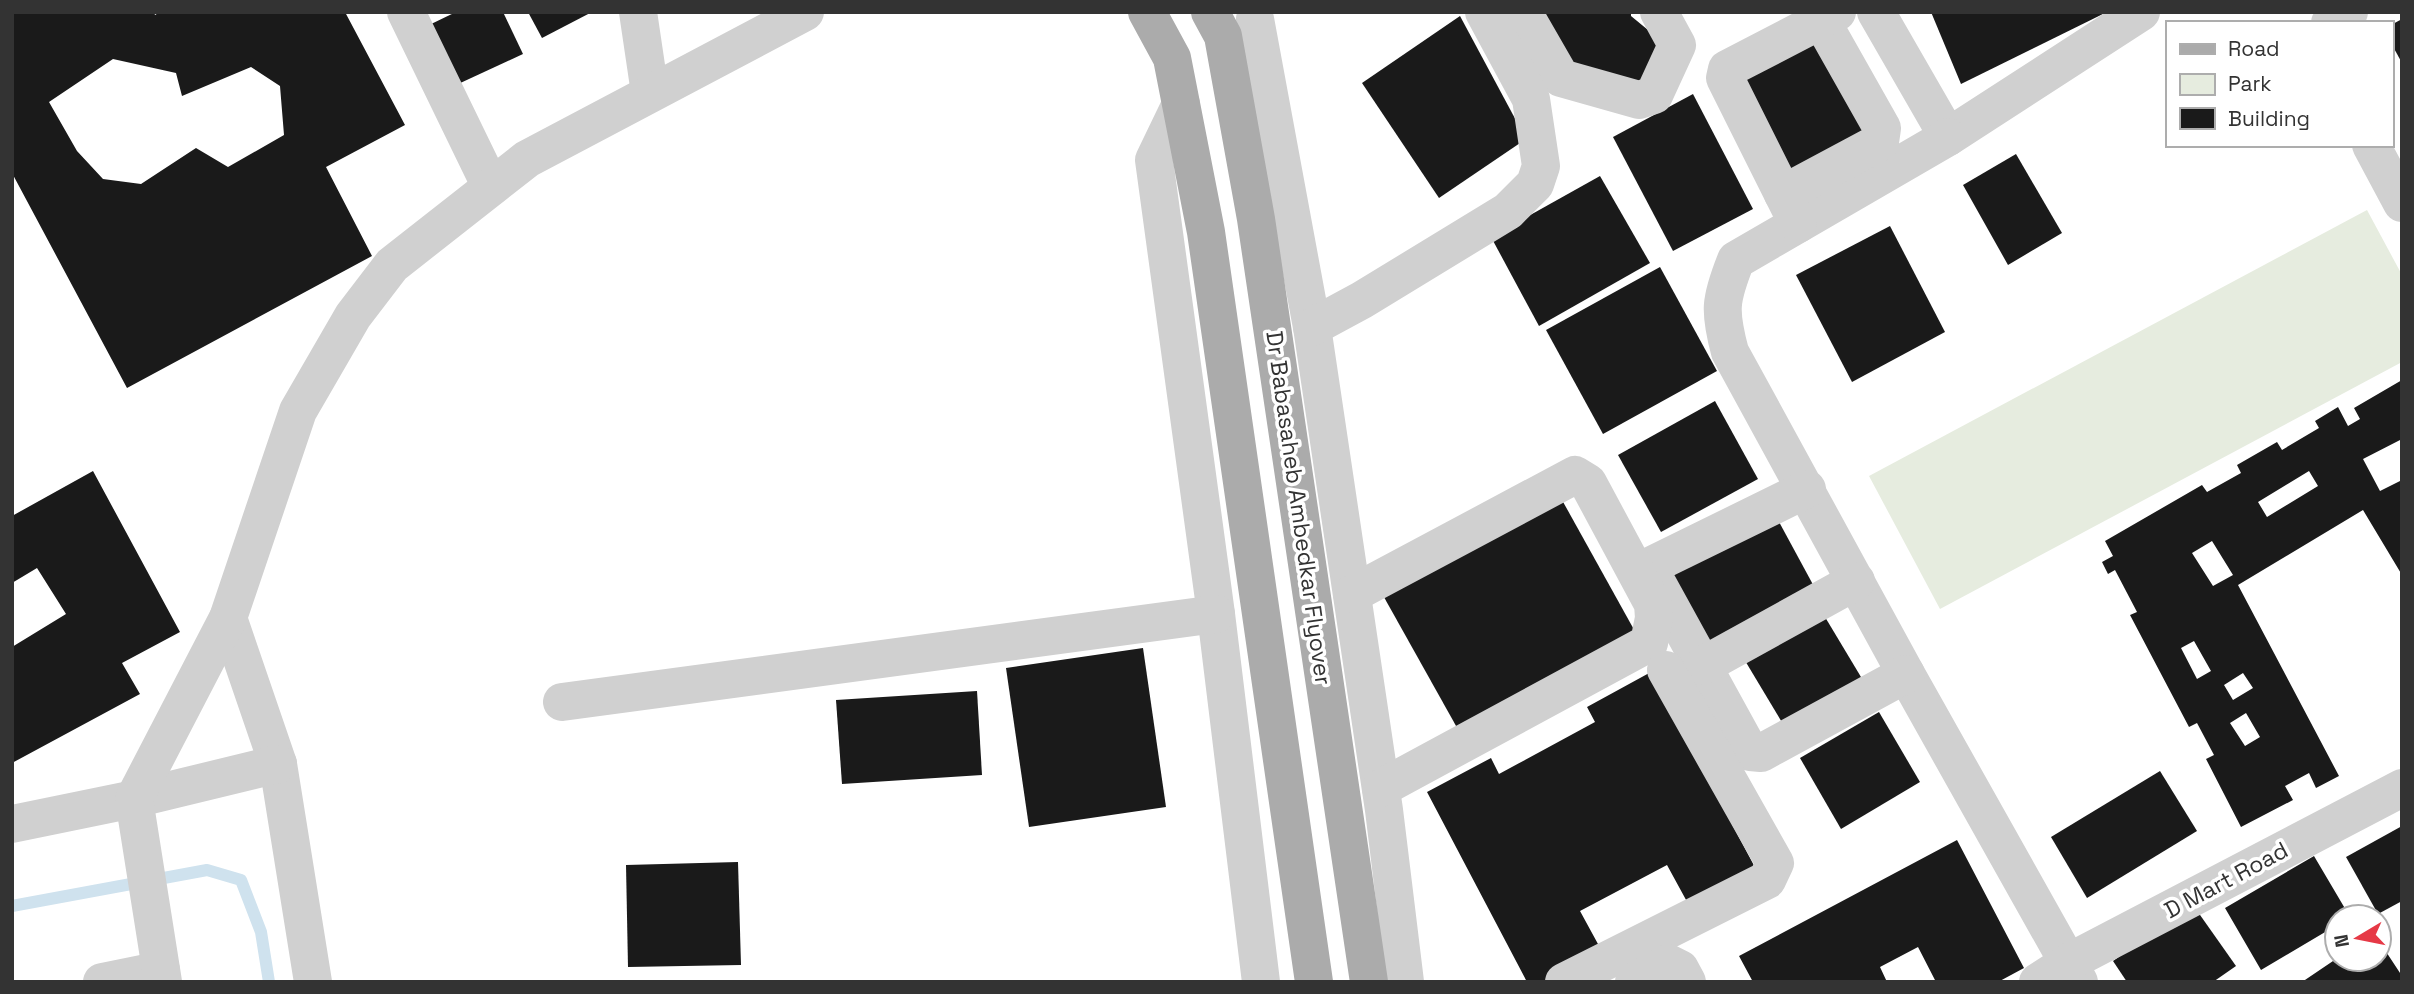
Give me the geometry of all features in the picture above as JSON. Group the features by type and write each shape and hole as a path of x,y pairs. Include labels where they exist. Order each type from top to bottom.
{"main road":[{"path":"1147,12 1172,58 1206,232 1314,982"},
{"name":"Dr Babasaheb Ambedkar Flyover","path":"1239,20 1256,219 1369,982"}],"street":[{"path":"406,12 491,187"},
{"path":"638,12 650,93"},
{"path":"102,982 160,965 134,799 228,618 298,411 353,316 392,265 527,159 805,12"},
{"path":"1312,327 1362,300 1508,211 1535,184 1541,166 1531,99 1484,12"},
{"path":"1523,12 1561,78 1639,100 1654,94 1677,45 1659,12"},
{"path":"1876,12 1948,137"},
{"path":"1790,209 1948,137 2141,12"},
{"path":"2333,21 2349,12"},
{"path":"1790,209 1725,78 1727,69 1829,16 1882,128 1880,142 1790,209 1736,260 1723,290 1722,321 1730,352 1906,674 2074,972"},
{"path":"1239,20 1312,327 1383,799 1405,982"},
{"path":"1181,104 1154,160 1216,614 1261,982"},
{"path":"2372,147 2402,203"},
{"path":"1352,594 1575,475 1588,483 1653,604 1654,618 1649,643 1383,799"},
{"path":"1564,982 1767,880 1775,863 1670,669 1651,572 1652,565 1807,489"},
{"path":"1383,799 1856,581"},
{"path":"562,702 1216,614"},
{"path":"228,618 278,764 313,982"},
{"path":"1670,669 1750,752 1761,752 1906,674"},
{"path":"12,824 134,799 278,764"},
{"name":"D Mart Road","path":"2038,982 2074,972 2402,788"},
{"path":"1634,982 1668,963 1680,969 1687,982"}],"green space":[{"path":"2367,210 2402,275 2402,362 1940,609 1869,476"}],"building":[{"path":"12,12 154,12 155,15 160,12 345,12 405,125 326,167 372,256 127,388 12,173","holes":["113,59 176,73 182,96 251,67 280,86 284,135 228,167 196,148 141,184 103,179 77,151 49,102"]},
{"path":"456,12 503,12 523,54 456,85 427,26"},
{"path":"528,12 592,12 542,38"},
{"path":"1541,12 1631,12 1631,16 1665,44 1643,94 1573,71"},
{"path":"1931,12 2107,12 1961,84"},
{"path":"1460,16 1526,139 1439,198 1362,83"},
{"path":"2402,19 2402,63 2393,47 2393,24"},
{"path":"1817,29 1874,135 1794,181 1733,73"},
{"path":"1693,94 1753,209 1673,251 1613,137"},
{"path":"2016,154 2062,233 2008,265 1963,185"},
{"path":"1600,176 1650,263 1539,326 1491,237"},
{"path":"1890,226 1945,332 1852,382 1796,275"},
{"path":"1660,267 1717,371 1603,434 1546,330"},
{"path":"2402,380 2402,439 2363,459 2380,491 2402,480 2402,575 2363,510 2238,585 2339,776 2316,788 2309,773 2285,786 2293,800 2241,827 2206,759 2214,755 2197,723 2189,727 2130,615 2137,612 2115,570 2108,574 2102,562 2113,556 2105,541 2202,485 2207,492 2241,473 2237,465 2277,442 2282,450 2319,428 2315,421 2338,407 2348,426 2360,419 2354,408","holes":["2309,471 2318,486 2267,517 2258,502","2212,541 2233,575 2213,586 2192,553","2194,641 2211,671 2197,679 2181,648","2243,673 2253,688 2233,700 2224,685","2246,713 2260,737 2245,746 2230,723"]},
{"path":"1715,401 1758,479 1661,532 1618,455"},
{"path":"93,471 180,632 122,663 140,694 12,763 12,647 66,614 37,568 12,583 12,516"},
{"path":"1557,491 1637,635 1460,733 1380,590"},
{"path":"1772,509 1817,592 1705,655 1660,569"},
{"path":"1819,607 1867,687 1789,734 1741,654"},
{"path":"1143,648 1166,807 1029,827 1006,668"},
{"path":"1651,672 1758,873 1691,909 1667,865 1580,911 1604,955 1554,982 1527,982 1427,792 1491,758 1499,774 1595,722 1587,707"},
{"path":"977,691 982,775 842,784 836,700"},
{"path":"1879,712 1920,782 1841,829 1800,758"},
{"path":"2160,771 2197,831 2087,898 2051,837"},
{"path":"2402,826 2402,901 2393,906 2393,903 2372,903 2346,857"},
{"path":"1957,840 2024,968 1998,982 1936,982 1918,947 1880,967 1887,982 1753,982 1739,956"},
{"path":"2314,856 2342,903 2323,903 2323,933 2261,970 2225,908"},
{"path":"738,862 741,965 628,967 626,865"},
{"path":"2193,905 2236,966 2213,982 2127,982 2113,961"},
{"path":"2393,962 2402,976 2402,982 2302,982 2323,968 2323,973 2393,973"}],"waterway":[{"path":"12,906 207,870 241,880 261,932 269,982"}]}
